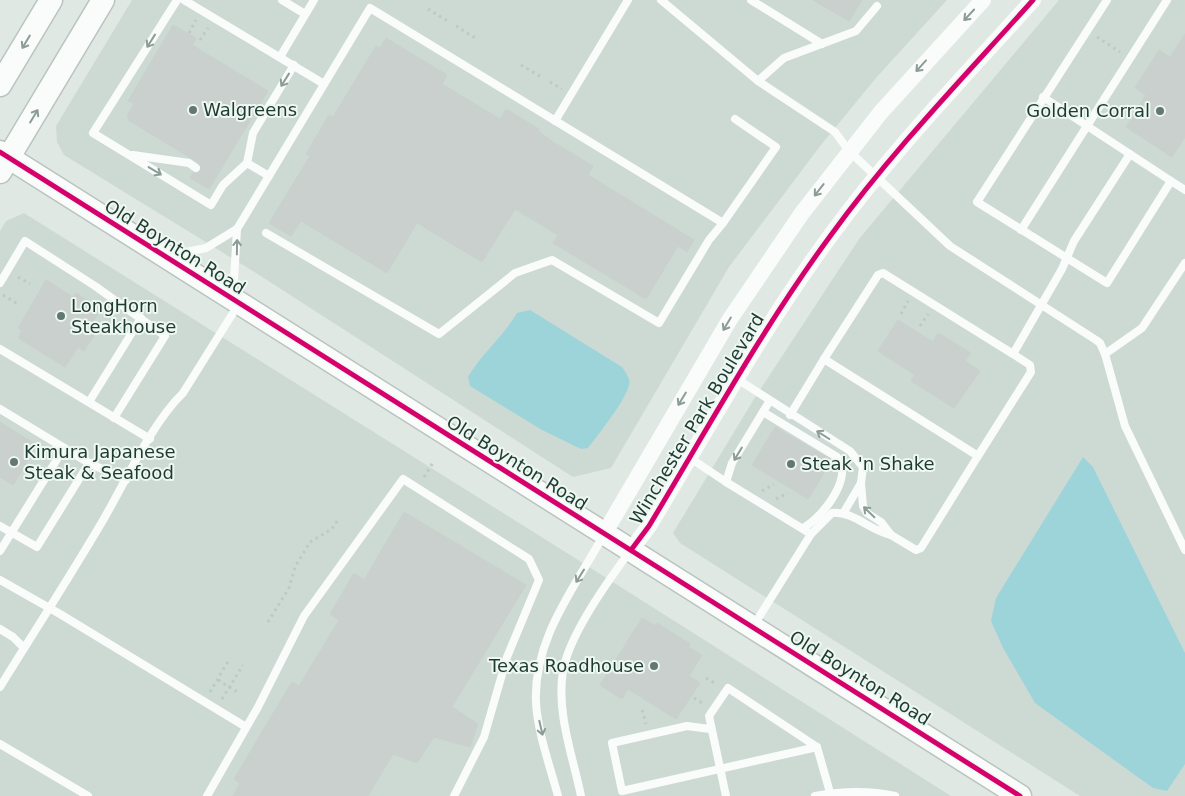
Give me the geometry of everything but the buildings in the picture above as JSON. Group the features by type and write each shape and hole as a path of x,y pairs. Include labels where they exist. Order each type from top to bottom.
{"street":[{"path":"0,85 51,0"},
{"path":"3,161 103,0"},
{"name":"Winchester Park Boulevard","path":"604,534 730,319 802,213 849,152 905,85 983,0"},
{"name":"Winchester Park Boulevard","path":"631,550 690,458 795,286 875,177 909,135 1033,0"},
{"name":"Old Boynton Road","path":"3,161 164,256 1020,796"}],"lane":[{"path":"177,0 94,133 211,205 223,185 247,163 253,133 294,65"},
{"path":"184,0 324,84"},
{"path":"282,0 305,14"},
{"path":"280,57 314,0"},
{"path":"555,121 628,0"},
{"path":"661,0 758,81 835,132 849,152 950,246 1100,343 1105,354 1125,426 1185,550"},
{"path":"751,0 822,44"},
{"path":"1107,0 977,202 1106,283 1172,181"},
{"path":"1021,230 1167,0"},
{"path":"758,81 784,58 856,31 877,6"},
{"path":"164,256 206,248 237,229 370,8 724,223"},
{"path":"1043,97 1185,190"},
{"path":"266,233 439,334 515,273 552,260 659,323 709,240 724,223 776,147 734,119"},
{"path":"128,154 189,163 196,168"},
{"path":"1013,354 1042,306 1074,242 1130,154"},
{"path":"247,163 269,176"},
{"path":"215,180 223,185"},
{"path":"0,687 150,439 183,393 236,302 237,229"},
{"path":"0,283 25,241 165,336 114,418"},
{"path":"1105,354 1142,328 1185,263"},
{"path":"737,380 769,402 850,451 863,467 861,483 863,506 892,535 916,550 920,548 1031,372 1030,365 883,273 878,275 790,414"},
{"path":"89,402 141,318"},
{"path":"0,349 150,439"},
{"path":"824,359 978,456"},
{"path":"726,482 732,463 769,402"},
{"path":"0,409 89,463 126,480"},
{"path":"764,412 837,457 843,467 841,481 820,517 803,528"},
{"path":"0,551 64,448"},
{"path":"690,458 811,534"},
{"path":"0,526 37,547 89,463"},
{"path":"207,796 246,727 304,616 403,479 529,559 539,580 507,658 484,737 454,796"},
{"path":"844,512 861,483"},
{"path":"753,627 811,534 832,513 844,512 881,533 892,535"},
{"path":"558,796 536,704 538,670 544,647 559,612 604,534"},
{"path":"581,796 563,711 563,671 568,652 579,630 612,575 631,550"},
{"path":"0,580 246,727"},
{"path":"0,629 13,637 24,648"},
{"path":"726,796 710,729 709,716 728,688 817,747 830,795"},
{"path":"710,729 687,726 612,743 622,791 817,747"},
{"path":"0,744 88,796"},
{"path":"814,796 879,794 895,796"}],"path":[{"path":"428,9 449,22"},
{"path":"189,32 196,20"},
{"path":"456,26 477,39"},
{"path":"200,40 208,27"},
{"path":"1097,37 1121,52"},
{"path":"521,65 543,78"},
{"path":"550,82 562,90"},
{"path":"17,276 30,284"},
{"path":"5,296 18,304"},
{"path":"901,314 908,301"},
{"path":"920,326 928,314"},
{"path":"424,477 434,461"},
{"path":"758,493 774,484"},
{"path":"772,501 788,493"},
{"path":"268,622 288,588 295,566 310,542 332,530 340,518"},
{"path":"209,693 230,658"},
{"path":"221,700 242,665"},
{"path":"706,678 719,685"},
{"path":"218,680 239,693"},
{"path":"694,698 707,705"},
{"path":"642,710 646,725"}],"shaded area":[{"path":"132,0 947,0 876,78 821,145 729,267 611,468 573,477 248,268 64,155 57,142 56,126"},
{"path":"1059,0 1185,0 1185,796 1080,796 680,543 673,533 754,399 859,239"},
{"path":"24,213 951,796 0,796 0,231 6,221"}],"water":[{"path":"530,310 622,367 629,378 629,385 623,399 588,448 581,449 542,430 470,386 468,377 479,361 517,313"},
{"path":"1083,457 1093,467 1185,653 1185,764 1167,791 1153,788 1035,703 1003,648 991,621 996,598"}],"cycle path":[{"path":"631,550 649,526 759,342 831,235 904,144 1033,0"},
{"path":"0,152 1020,796"}],"place":[{"name":"Walgreens","path":"193,110"},
{"name":"Golden Corral","path":"1160,111"},
{"name":"LongHorn Steakhouse","path":"61,316"},
{"name":"Kimura Japanese Steak & Seafood","path":"14,462"},
{"name":"Steak 'n Shake","path":"791,464"},
{"name":"Texas Roadhouse","path":"654,666"}]}
